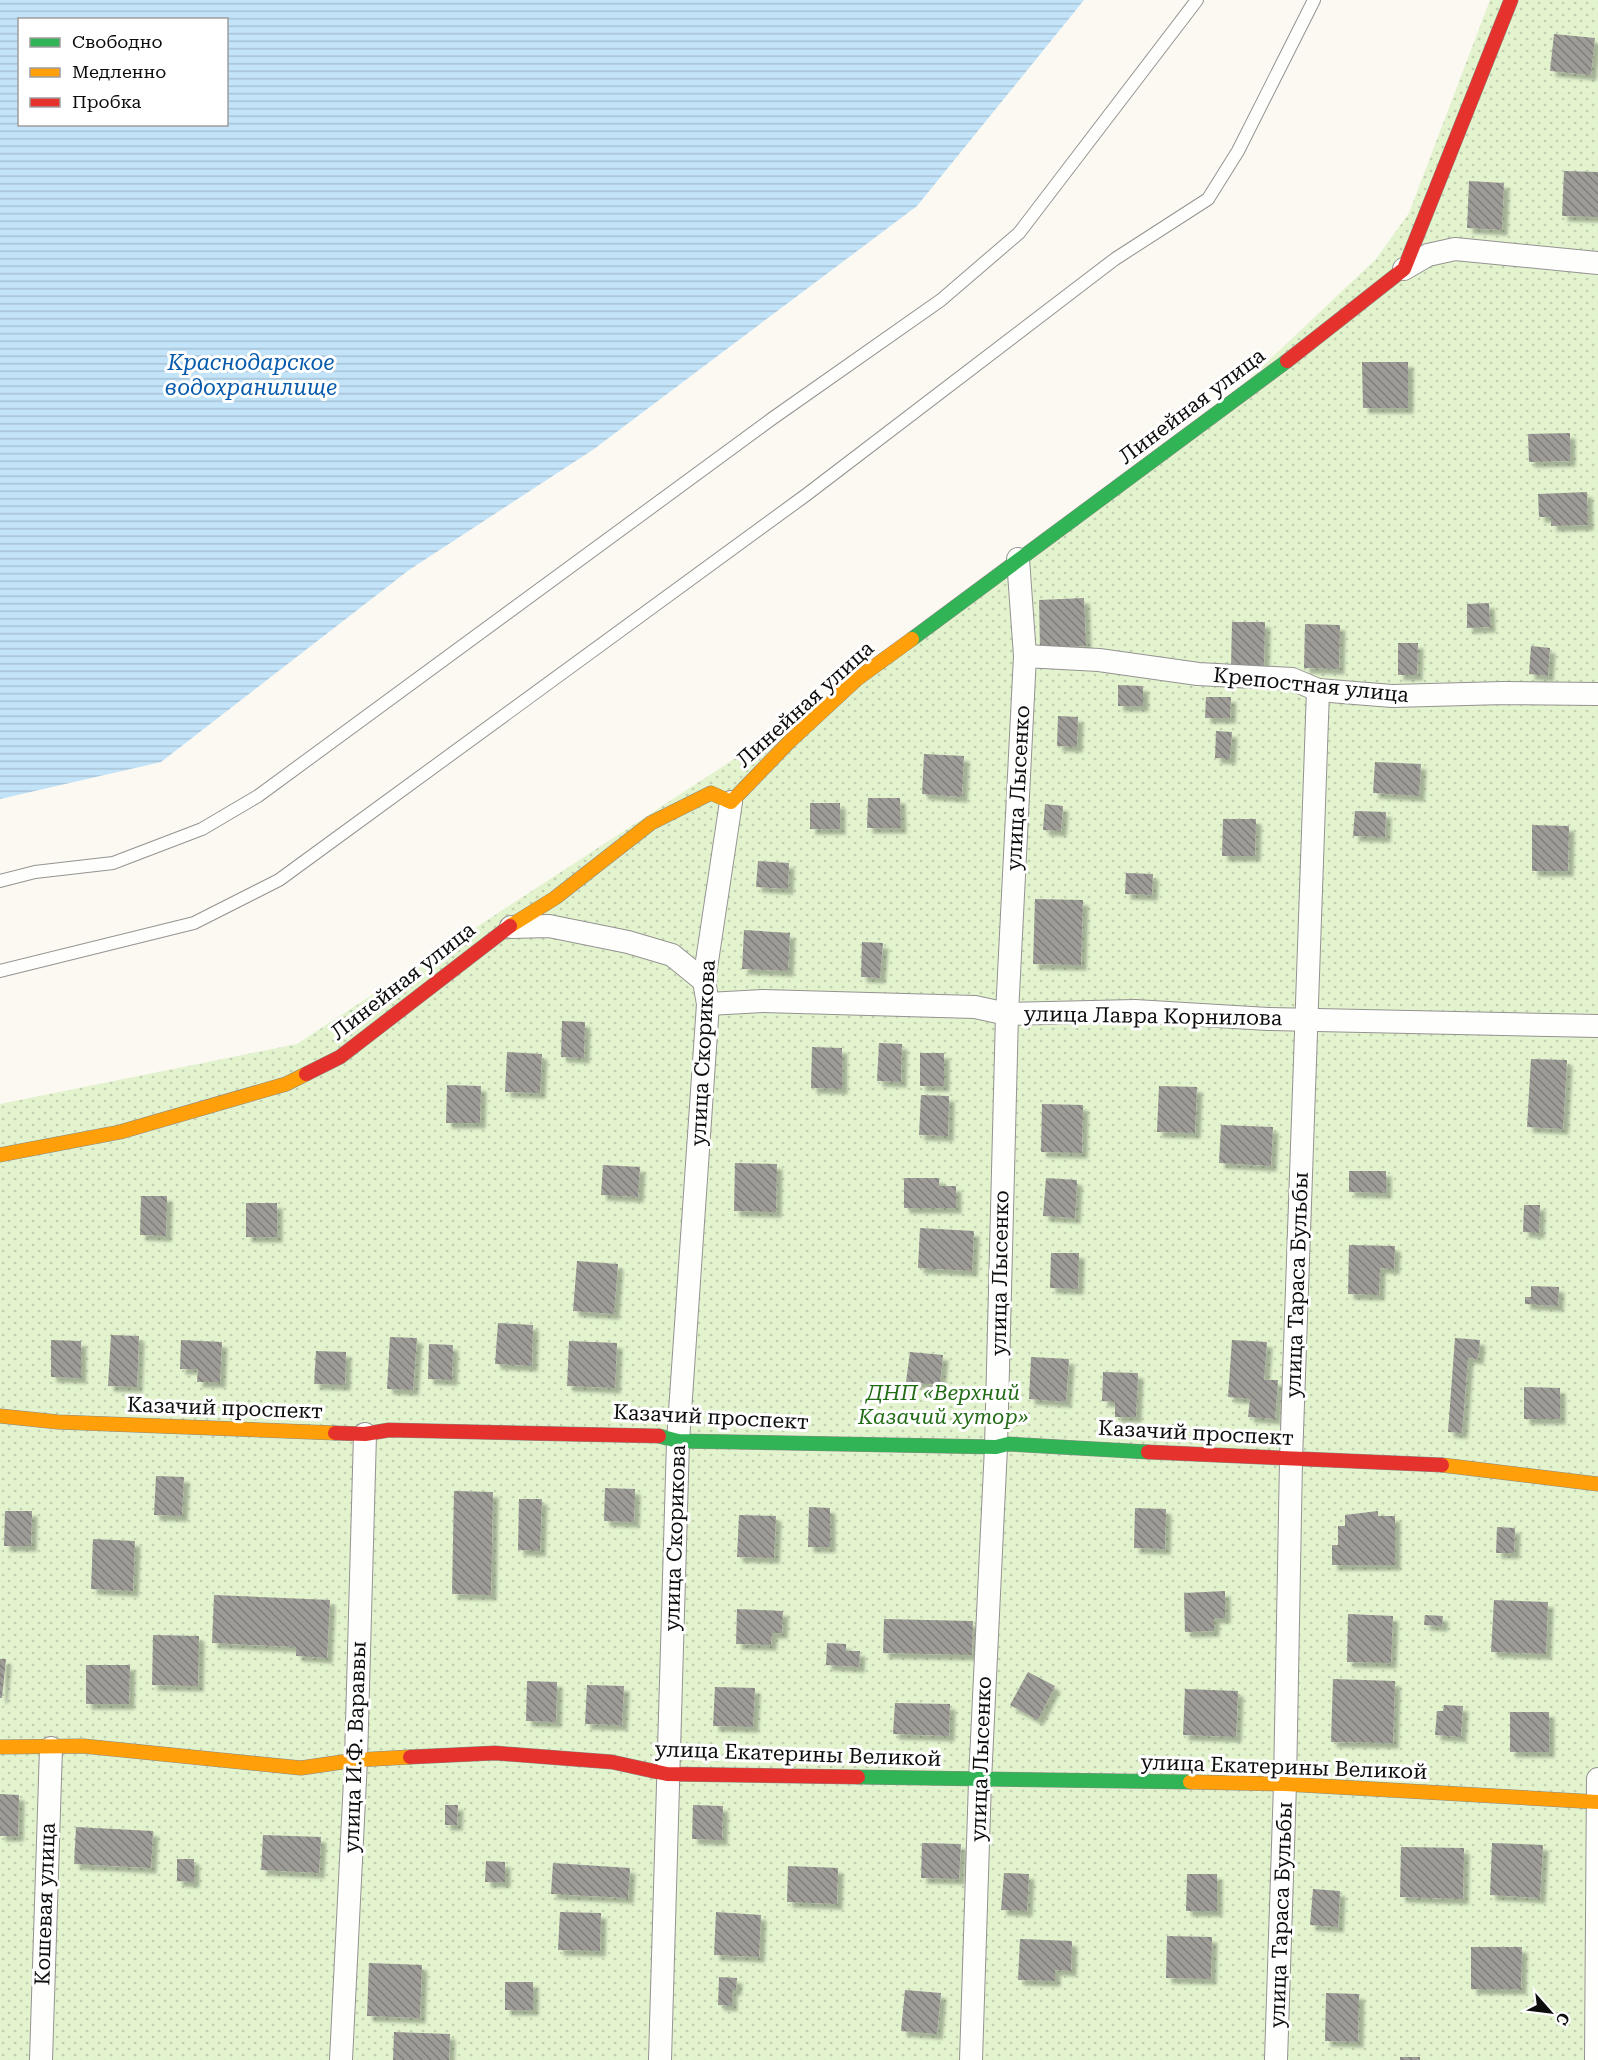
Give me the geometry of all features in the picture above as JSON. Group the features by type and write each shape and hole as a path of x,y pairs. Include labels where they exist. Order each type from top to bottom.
{"street":[{"name":"Линейная улица","path":"0,1155 120,1132 286,1084 340,1057 507,927 555,898 651,823 711,793 731,802 790,741 857,679 1199,428 1373,296 1404,268 1511,0"},
{"path":"1404,268 1428,255 1455,249 1598,263"},
{"name":"улица Лысенко","path":"971,2060 980,1781 996,1447 1007,1014 1025,656 1018,559"},
{"name":"Крепостная улица","path":"1025,656 1099,660 1198,674 1292,678 1317,690 1392,696 1504,693 1598,694"},
{"name":"улица Тараса Бульбы","path":"1276,2060 1285,1784 1291,1460 1317,690"},
{"name":"улица Скорикова","path":"660,2060 678,1441 708,1004 704,981 731,802"},
{"path":"507,927 549,926 628,942 672,955 704,981"},
{"name":"улица Лавра Корнилова","path":"708,1004 763,1001 975,1007 1007,1014 1135,1011 1268,1019 1306,1018 1598,1026"},
{"name":"Казачий проспект","path":"0,1416 69,1423 364,1434 389,1430 652,1434 678,1441 996,1447 1008,1444 1291,1460 1447,1465 1598,1484"},
{"name":"улица И.Ф. Вараввы","path":"341,2060 356,1760 364,1434"},
{"name":"улица Екатерины Великой","path":"0,1748 83,1746 301,1768 356,1760 495,1753 612,1762 667,1774 980,1781 1285,1784 1597,1802"},
{"name":"Кошевая улица","path":"41,2060 51,1748"},
{"path":"1596,2060 1598,1779"}],"lane":[{"path":"0,881 35,872 113,863 202,829 258,796 755,431 941,300 1019,233 1197,0"},
{"path":"0,971 195,923 279,880 806,495 1115,259 1208,199 1238,151 1314,0"}],"green space":[{"name":"ДНП «Верхний Казачий хутор»","path":"1490,0 1598,0 1598,2060 0,2060 0,1104 297,1044 768,737 1190,435 1376,259 1409,213"}],"water":[{"name":"Краснодарское водохранилище","path":"0,0 1084,0 917,206 594,449 409,570 161,762 0,799"}],"building":[{"path":"1554,34 1595,38 1591,75 1550,71"},
{"path":"1564,171 1598,172 1598,217 1562,216"},
{"path":"1469,181 1504,183 1502,230 1467,228"},
{"path":"1362,362 1408,362 1408,408 1363,408"},
{"path":"1570,433 1570,461 1529,462 1528,434"},
{"path":"1587,492 1588,525 1551,526 1551,517 1539,517 1538,494"},
{"path":"1084,598 1086,646 1040,648 1039,600"},
{"path":"1489,603 1490,627 1467,628 1467,604"},
{"path":"1232,622 1265,622 1264,669 1231,668"},
{"path":"1305,624 1340,625 1339,669 1304,668"},
{"path":"1398,643 1418,643 1417,675 1398,675"},
{"path":"1531,646 1550,648 1548,676 1529,674"},
{"path":"1118,685 1143,686 1143,706 1118,706"},
{"path":"1206,697 1231,697 1230,718 1205,718"},
{"path":"1058,716 1078,717 1077,747 1057,746"},
{"path":"1216,731 1232,732 1230,759 1215,758"},
{"path":"924,754 964,756 962,797 922,794"},
{"path":"1375,762 1421,764 1419,796 1373,793"},
{"path":"868,798 900,798 901,828 867,828"},
{"path":"810,803 840,803 840,829 810,829"},
{"path":"1045,804 1063,806 1061,831 1043,830"},
{"path":"1355,811 1386,812 1385,837 1353,836"},
{"path":"1223,819 1256,819 1255,856 1222,856"},
{"path":"1532,825 1569,826 1568,871 1532,871"},
{"path":"758,861 789,863 788,889 756,887"},
{"path":"1126,873 1153,874 1152,895 1125,894"},
{"path":"1035,899 1083,900 1081,965 1033,964"},
{"path":"744,930 790,933 788,971 742,969"},
{"path":"862,942 883,943 880,978 861,977"},
{"path":"562,1021 585,1022 584,1058 561,1057"},
{"path":"879,1043 902,1044 901,1082 877,1081"},
{"path":"812,1047 842,1048 842,1089 811,1088"},
{"path":"507,1052 542,1054 540,1093 505,1092"},
{"path":"920,1053 944,1053 944,1086 920,1086"},
{"path":"1531,1059 1567,1060 1563,1129 1527,1127"},
{"path":"447,1085 481,1086 480,1123 446,1123"},
{"path":"1159,1086 1197,1087 1195,1133 1157,1132"},
{"path":"921,1095 949,1096 948,1136 919,1135"},
{"path":"1042,1104 1083,1105 1082,1153 1041,1152"},
{"path":"1221,1125 1273,1127 1271,1166 1219,1163"},
{"path":"735,1163 777,1164 776,1212 734,1211"},
{"path":"603,1165 640,1167 638,1197 601,1195"},
{"path":"1349,1171 1386,1171 1386,1193 1349,1192"},
{"path":"904,1178 939,1178 939,1186 956,1186 956,1208 904,1208"},
{"path":"1046,1178 1077,1180 1075,1218 1043,1216"},
{"path":"141,1196 167,1196 166,1236 140,1235"},
{"path":"246,1203 277,1203 277,1237 246,1237"},
{"path":"1524,1205 1540,1205 1539,1233 1523,1232"},
{"path":"920,1228 974,1231 972,1271 918,1268"},
{"path":"1349,1245 1395,1246 1394,1269 1380,1268 1379,1295 1348,1294"},
{"path":"1051,1253 1079,1253 1078,1289 1050,1288"},
{"path":"577,1261 618,1264 614,1314 573,1311"},
{"path":"1531,1286 1559,1287 1558,1306 1525,1304 1525,1297 1531,1297"},
{"path":"498,1323 533,1325 532,1366 495,1364"},
{"path":"111,1335 139,1336 137,1387 108,1386"},
{"path":"390,1337 417,1338 413,1390 387,1389"},
{"path":"1455,1338 1480,1340 1478,1359 1468,1358 1462,1433 1448,1432"},
{"path":"51,1340 81,1341 81,1378 51,1377"},
{"path":"181,1340 222,1342 220,1382 197,1382 198,1369 180,1369"},
{"path":"1232,1340 1267,1342 1264,1380 1278,1380 1275,1419 1248,1417 1250,1399 1228,1397"},
{"path":"569,1341 617,1343 615,1388 567,1386"},
{"path":"429,1344 453,1345 452,1380 428,1379"},
{"path":"316,1351 346,1352 345,1385 314,1384"},
{"path":"910,1352 943,1355 940,1385 906,1382"},
{"path":"1031,1357 1069,1359 1066,1402 1029,1399"},
{"path":"1103,1372 1138,1373 1136,1417 1115,1417 1115,1402 1102,1401"},
{"path":"1524,1387 1560,1388 1560,1419 1524,1419"},
{"path":"156,1476 184,1477 182,1516 154,1515"},
{"path":"605,1488 635,1489 634,1522 604,1521"},
{"path":"454,1491 493,1492 491,1595 452,1594"},
{"path":"519,1499 542,1499 540,1551 518,1550"},
{"path":"809,1507 830,1508 830,1547 808,1547"},
{"path":"1135,1508 1166,1509 1165,1549 1134,1548"},
{"path":"5,1511 32,1511 31,1546 4,1546"},
{"path":"1378,1511 1378,1516 1395,1516 1395,1565 1332,1565 1332,1545 1338,1545 1338,1526 1345,1526 1345,1515"},
{"path":"739,1515 776,1516 774,1558 737,1557"},
{"path":"1497,1527 1515,1528 1514,1553 1496,1553"},
{"path":"93,1539 135,1541 133,1591 91,1589"},
{"path":"1225,1591 1225,1618 1214,1618 1214,1631 1185,1632 1184,1593"},
{"path":"214,1595 330,1600 327,1658 296,1656 296,1647 212,1643"},
{"path":"1494,1600 1548,1602 1546,1654 1491,1652"},
{"path":"737,1609 783,1611 782,1633 772,1633 771,1645 736,1644"},
{"path":"1348,1614 1393,1616 1391,1663 1347,1662"},
{"path":"1425,1615 1443,1616 1442,1626 1424,1625"},
{"path":"884,1619 973,1621 972,1655 883,1653"},
{"path":"153,1635 199,1636 198,1686 152,1685"},
{"path":"827,1643 846,1644 846,1651 860,1651 859,1667 826,1665"},
{"path":"0,1659 6,1659 2,1698 0,1698"},
{"path":"86,1665 130,1665 129,1704 86,1704"},
{"path":"1028,1672 1055,1686 1038,1720 1010,1705"},
{"path":"1333,1679 1395,1681 1393,1743 1331,1742"},
{"path":"527,1681 557,1682 556,1722 526,1721"},
{"path":"587,1685 624,1686 622,1725 585,1724"},
{"path":"715,1687 755,1688 753,1727 713,1726"},
{"path":"1185,1689 1238,1691 1236,1737 1183,1735"},
{"path":"895,1703 950,1704 949,1736 893,1734"},
{"path":"1444,1705 1463,1706 1461,1737 1435,1735 1437,1711 1443,1711"},
{"path":"1510,1712 1549,1712 1549,1752 1510,1752"},
{"path":"0,1794 19,1795 18,1836 0,1836"},
{"path":"445,1805 458,1805 457,1825 445,1825"},
{"path":"693,1805 723,1806 722,1840 692,1839"},
{"path":"76,1827 153,1831 151,1868 74,1864"},
{"path":"263,1835 321,1837 319,1873 261,1870"},
{"path":"922,1843 961,1844 959,1879 921,1878"},
{"path":"1492,1843 1543,1845 1540,1898 1490,1895"},
{"path":"1401,1847 1464,1848 1463,1899 1400,1897"},
{"path":"177,1859 194,1859 194,1882 177,1881"},
{"path":"486,1861 505,1862 505,1882 485,1882"},
{"path":"553,1863 630,1868 628,1898 551,1894"},
{"path":"788,1866 838,1868 837,1904 787,1902"},
{"path":"1004,1873 1029,1874 1027,1911 1001,1910"},
{"path":"1187,1874 1217,1874 1217,1911 1186,1911"},
{"path":"1313,1889 1340,1891 1338,1927 1310,1925"},
{"path":"560,1912 601,1913 600,1951 558,1950"},
{"path":"716,1912 761,1915 759,1957 714,1955"},
{"path":"1167,1936 1212,1937 1211,1979 1166,1978"},
{"path":"1020,1939 1072,1941 1071,1971 1055,1970 1055,1981 1018,1980"},
{"path":"1471,1947 1522,1947 1521,1989 1471,1989"},
{"path":"369,1963 422,1965 420,2018 367,2016"},
{"path":"719,1977 737,1978 736,1990 732,1990 732,2006 718,2005"},
{"path":"505,1982 533,1982 533,2010 505,2010"},
{"path":"905,1990 941,1993 937,2034 901,2031"},
{"path":"1326,1993 1359,1994 1358,2042 1325,2041"},
{"path":"394,2032 450,2034 449,2060 393,2060"},
{"path":"1400,2057 1420,2057 1420,2060 1400,2060"}],"traffic: fast":[{"path":"912,639 1287,361"},
{"path":"659,1436 678,1441 996,1447 1008,1444 1148,1452"},
{"path":"858,1777 1190,1782"}],"traffic: slow":[{"path":"510,926 555,898 651,823 711,793 731,802 790,741 857,679 912,639"},
{"path":"0,1155 120,1132 286,1084 306,1074"},
{"path":"0,1416 58,1422 335,1433"},
{"path":"1442,1465 1598,1484"},
{"path":"0,1747 83,1746 301,1768 356,1760 410,1757"},
{"path":"1190,1782 1285,1784 1598,1802"}],"traffic: jam":[{"path":"1287,361 1404,269 1511,0"},
{"path":"306,1074 340,1057 510,926"},
{"path":"335,1433 365,1434 389,1430 659,1436"},
{"path":"1148,1452 1442,1465"},
{"path":"410,1757 495,1753 612,1762 667,1774 858,1777"}]}
